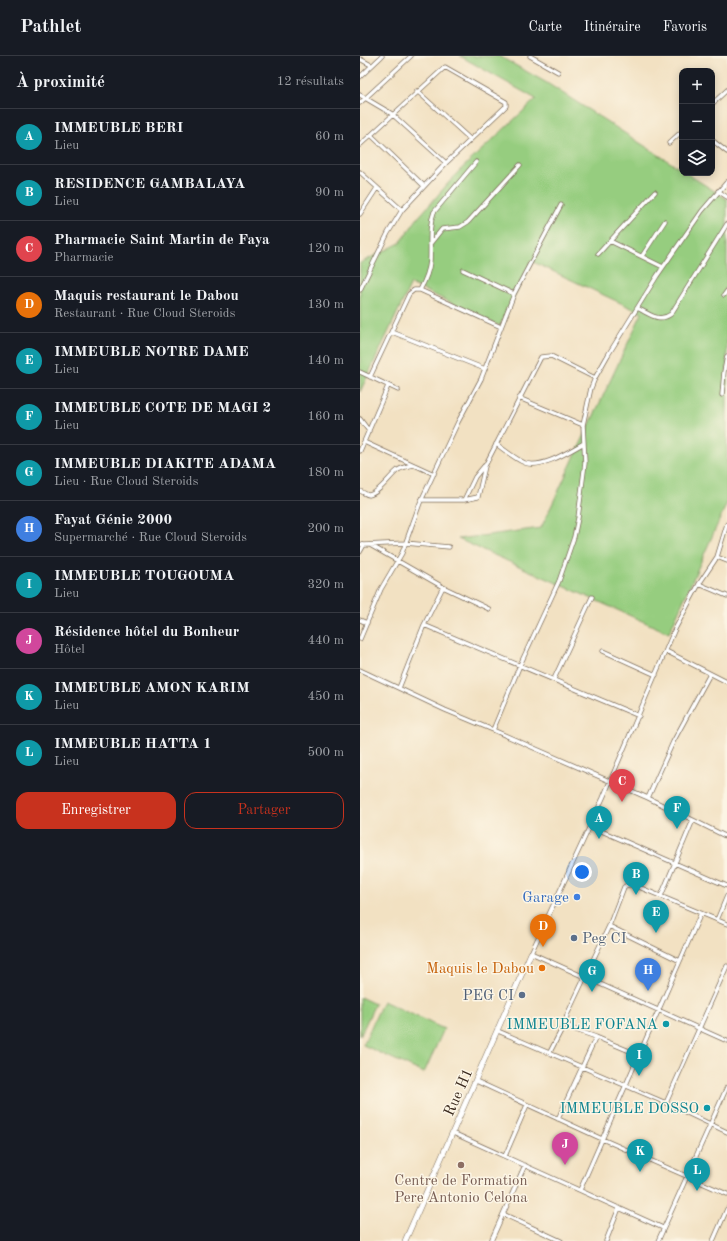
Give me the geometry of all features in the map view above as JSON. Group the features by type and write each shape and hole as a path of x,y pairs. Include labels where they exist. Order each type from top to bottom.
{"street":[{"path":"360,77 382,56"},
{"path":"360,103 411,56"},
{"path":"530,56 558,72"},
{"path":"360,59 371,65"},
{"path":"360,145 417,91 445,67 506,102 506,106 470,139 402,210 388,233 360,290"},
{"path":"715,101 727,90"},
{"path":"417,91 470,139"},
{"path":"360,95 392,114 446,163"},
{"path":"668,143 679,134"},
{"path":"371,135 424,186"},
{"path":"715,142 727,152"},
{"path":"420,290 428,272 432,217 434,212 476,162"},
{"path":"430,245 442,229 460,227 468,222 520,165"},
{"path":"360,172 402,210"},
{"path":"493,730 520,665 559,581 574,537 585,464 583,425 591,388 595,378 637,308 702,210 727,182"},
{"path":"360,212 377,188"},
{"path":"718,191 727,197"},
{"path":"598,254 655,192"},
{"path":"360,639 381,589 402,553 421,500 458,422 481,379 514,294 561,205"},
{"path":"642,256 665,221"},
{"path":"637,308 658,318 665,318 671,314 727,224"},
{"path":"610,240 664,267"},
{"path":"463,270 514,294"},
{"path":"370,377 409,294 414,290 420,290 501,327"},
{"path":"724,296 727,291"},
{"path":"392,332 485,369"},
{"path":"421,500 464,500 478,497 485,466 541,357 551,356 595,378"},
{"path":"722,395 727,356"},
{"path":"360,372 398,390"},
{"path":"360,451 388,386"},
{"path":"519,398 583,425"},
{"path":"360,419 369,432"},
{"path":"364,442 434,474"},
{"path":"496,444 526,463 540,464 584,443"},
{"path":"360,491 366,495 370,494 382,486 400,468 414,464"},
{"path":"464,500 475,476 485,466"},
{"path":"727,524 717,557 699,584 674,631 610,782 531,953 727,1041"},
{"path":"360,552 362,544 405,543 449,546"},
{"path":"370,545 443,587 489,609"},
{"path":"717,557 727,561"},
{"path":"699,584 727,596"},
{"path":"399,688 424,625 443,587"},
{"path":"554,679 592,597"},
{"path":"360,620 367,623"},
{"path":"424,625 639,716"},
{"path":"603,651 656,675"},
{"path":"666,651 727,682"},
{"path":"360,670 445,710 648,798 727,837"},
{"path":"648,798 673,742 710,674"},
{"path":"661,896 693,820"},
{"path":"590,826 727,886"},
{"path":"550,1052 566,1021 567,1015 608,926 624,887 627,885 634,885 727,924"},
{"path":"716,920 727,896"},
{"path":"580,1190 701,913"},
{"path":"608,926 680,961"},
{"name":"Rue H1","path":"405,1241 531,953"},
{"path":"666,1103 727,966"},
{"path":"566,1021 568,1026 572,1029 596,1037 639,1055"},
{"path":"498,1030 550,1052 582,1068 666,1103 727,1132"},
{"path":"558,1119 596,1037"},
{"path":"476,1081 727,1194"},
{"path":"658,1241 686,1176 726,1093 727,1087"},
{"path":"505,1156 527,1104"},
{"path":"453,1132 663,1228"},
{"path":"491,1241 525,1165"},
{"path":"606,1241 619,1208"},
{"path":"713,1241 727,1209"},
{"path":"503,1214 556,1240 561,1241"}],"green space":[{"path":"460,56 499,56 547,83 679,168 679,176 691,176 727,199 727,503 669,633 458,539 541,528 642,313 531,261 500,326 411,284 360,392 360,263 400,243 417,219 458,172 536,99"},
{"path":"360,997 375,1004 360,1036"},
{"path":"383,1001 444,1029 424,1073 363,1045"}],"place":[{"name":"Pharmacie Saint Martin de Faya","path":"622,802"},
{"name":"IMMEUBLE COTE DE MAGI 2","path":"677,829"},
{"name":"IMMEUBLE BERI","path":"599,839"},
{"name":"RESIDENCE GAMBALAYA","path":"636,895"},
{"name":"Garage","path":"577,897"},
{"name":"IMMEUBLE NOTRE DAME","path":"656,933"},
{"name":"Peg CI","path":"574,938"},
{"name":"Maquis restaurant le Dabou","path":"543,947"},
{"name":"Maquis le Dabou","path":"542,968"},
{"name":"Fayat Génie 2000","path":"648,991"},
{"name":"IMMEUBLE DIAKITE ADAMA","path":"592,992"},
{"name":"PEG CI","path":"522,995"},
{"name":"IMMEUBLE FOFANA","path":"666,1024"},
{"name":"IMMEUBLE TOUGOUMA","path":"639,1076"},
{"name":"IMMEUBLE DOSSO","path":"707,1108"},
{"name":"Centre de Formation Pere Antonio Celona","path":"461,1165"},
{"name":"Résidence hôtel du Bonheur","path":"565,1165"},
{"name":"IMMEUBLE AMON KARIM","path":"640,1172"},
{"name":"IMMEUBLE HATTA 1","path":"697,1191"}]}
